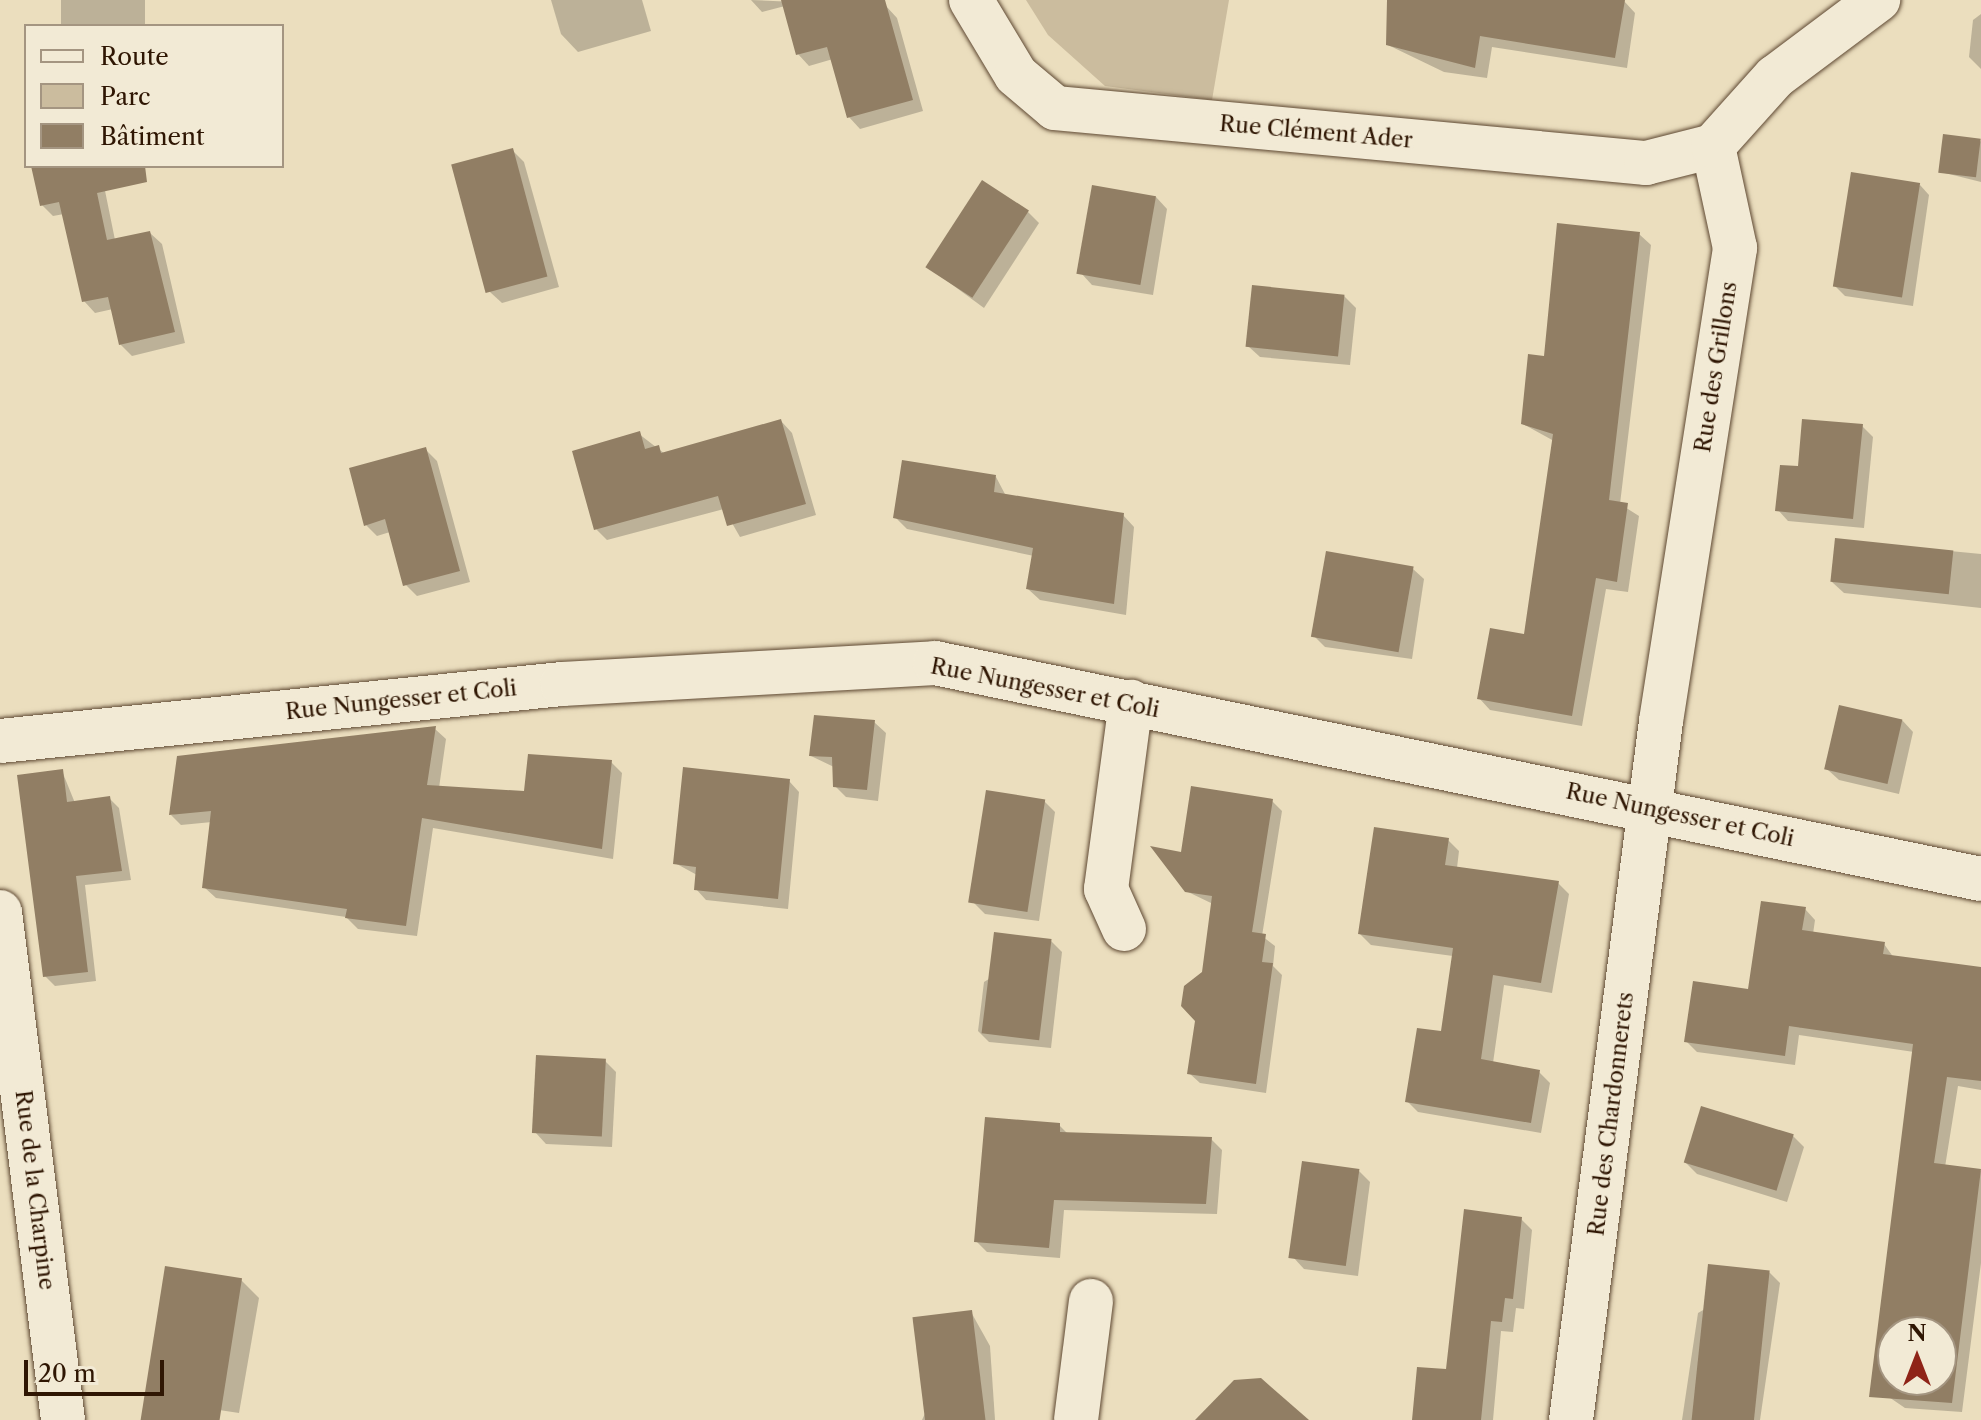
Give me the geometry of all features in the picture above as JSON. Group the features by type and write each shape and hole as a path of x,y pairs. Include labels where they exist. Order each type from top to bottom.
{"street":[{"name":"Rue Clément Ader","path":"971,0 1016,75 1055,108 1646,163 1713,146"},
{"path":"1713,146 1775,77 1878,0"},
{"name":"Rue des Grillons","path":"1650,808 1735,248 1713,146"},
{"name":"Rue Nungesser et Coli","path":"0,741 562,684 935,663 1650,808 1981,879"},
{"path":"1124,929 1106,889 1131,702"},
{"name":"Rue des Chardonnerets","path":"1571,1420 1650,808"},
{"name":"Rue de la Charpine","path":"0,912 63,1420"},
{"path":"1076,1420 1091,1301"}],"green space":[{"path":"1026,0 1229,0 1212,100 1105,86 1048,35"}],"building":[{"path":"781,0 885,0 913,100 847,118 827,47 796,55"},
{"path":"1387,0 1625,0 1615,58 1480,36 1475,68 1386,45"},
{"path":"1943,134 1981,139 1976,177 1938,173"},
{"path":"513,148 547,276 486,293 451,165"},
{"path":"31,168 145,168 147,182 97,193 107,240 150,231 175,332 119,345 108,297 82,302 59,202 40,206"},
{"path":"1851,172 1920,183 1902,298 1833,287"},
{"path":"982,180 1029,210 972,298 925,267"},
{"path":"1092,185 1156,196 1140,285 1076,274"},
{"path":"1557,223 1640,232 1609,500 1628,503 1617,582 1596,578 1572,716 1477,699 1490,628 1524,634 1553,434 1521,424 1528,354 1544,356"},
{"path":"1252,285 1344,295 1338,356 1246,347"},
{"path":"781,419 806,504 727,526 718,496 594,530 572,451 640,431 645,449 659,445 661,453"},
{"path":"1802,419 1863,424 1853,519 1775,511 1780,465 1798,466"},
{"path":"426,447 460,571 403,586 385,519 364,526 349,468"},
{"path":"902,460 996,475 994,492 1124,513 1114,604 1026,589 1033,548 893,518"},
{"path":"1835,538 1953,550 1949,594 1830,582"},
{"path":"1326,551 1414,566 1399,652 1311,637"},
{"path":"1839,705 1902,720 1887,784 1824,769"},
{"path":"814,715 875,720 867,790 833,787 832,757 809,756"},
{"path":"436,726 427,785 524,791 528,754 612,760 602,849 422,818 406,926 345,918 347,909 202,888 211,811 169,815 177,756"},
{"path":"683,767 790,779 778,899 694,890 696,867 673,864"},
{"path":"63,769 67,802 110,796 122,871 76,876 88,972 43,977 17,775"},
{"path":"1191,786 1273,799 1252,932 1266,934 1262,962 1273,963 1256,1084 1187,1074 1195,1021 1181,1006 1184,986 1202,972 1212,896 1185,892 1150,846 1181,852"},
{"path":"986,790 1045,799 1027,912 968,903"},
{"path":"1374,827 1449,838 1445,865 1559,881 1541,983 1493,975 1481,1059 1540,1070 1531,1123 1405,1102 1417,1028 1441,1031 1453,948 1358,934"},
{"path":"1761,901 1806,907 1802,930 1885,942 1883,954 1981,967 1981,1081 1947,1077 1934,1163 1981,1169 1957,1363 1957,1316 1879,1316 1913,1044 1789,1026 1785,1056 1684,1042 1693,981 1748,989"},
{"path":"994,932 1052,939 1039,1040 982,1033"},
{"path":"536,1055 606,1059 602,1137 532,1133"},
{"path":"1701,1106 1794,1134 1777,1191 1684,1162"},
{"path":"985,1117 1060,1123 1060,1132 1212,1137 1206,1204 1054,1200 1049,1248 974,1242"},
{"path":"1302,1161 1359,1169 1346,1266 1288,1258"},
{"path":"1464,1209 1522,1217 1513,1299 1505,1298 1502,1322 1491,1321 1481,1420 1412,1420 1417,1367 1446,1369"},
{"path":"1708,1264 1770,1270 1754,1420 1692,1420"},
{"path":"165,1266 242,1278 220,1420 141,1420"},
{"path":"972,1310 986,1420 925,1420 912,1317"},
{"path":"1877,1333 1877,1396 1953,1396 1952,1403 1869,1397"},
{"path":"1261,1378 1309,1420 1195,1420 1234,1380"}]}
